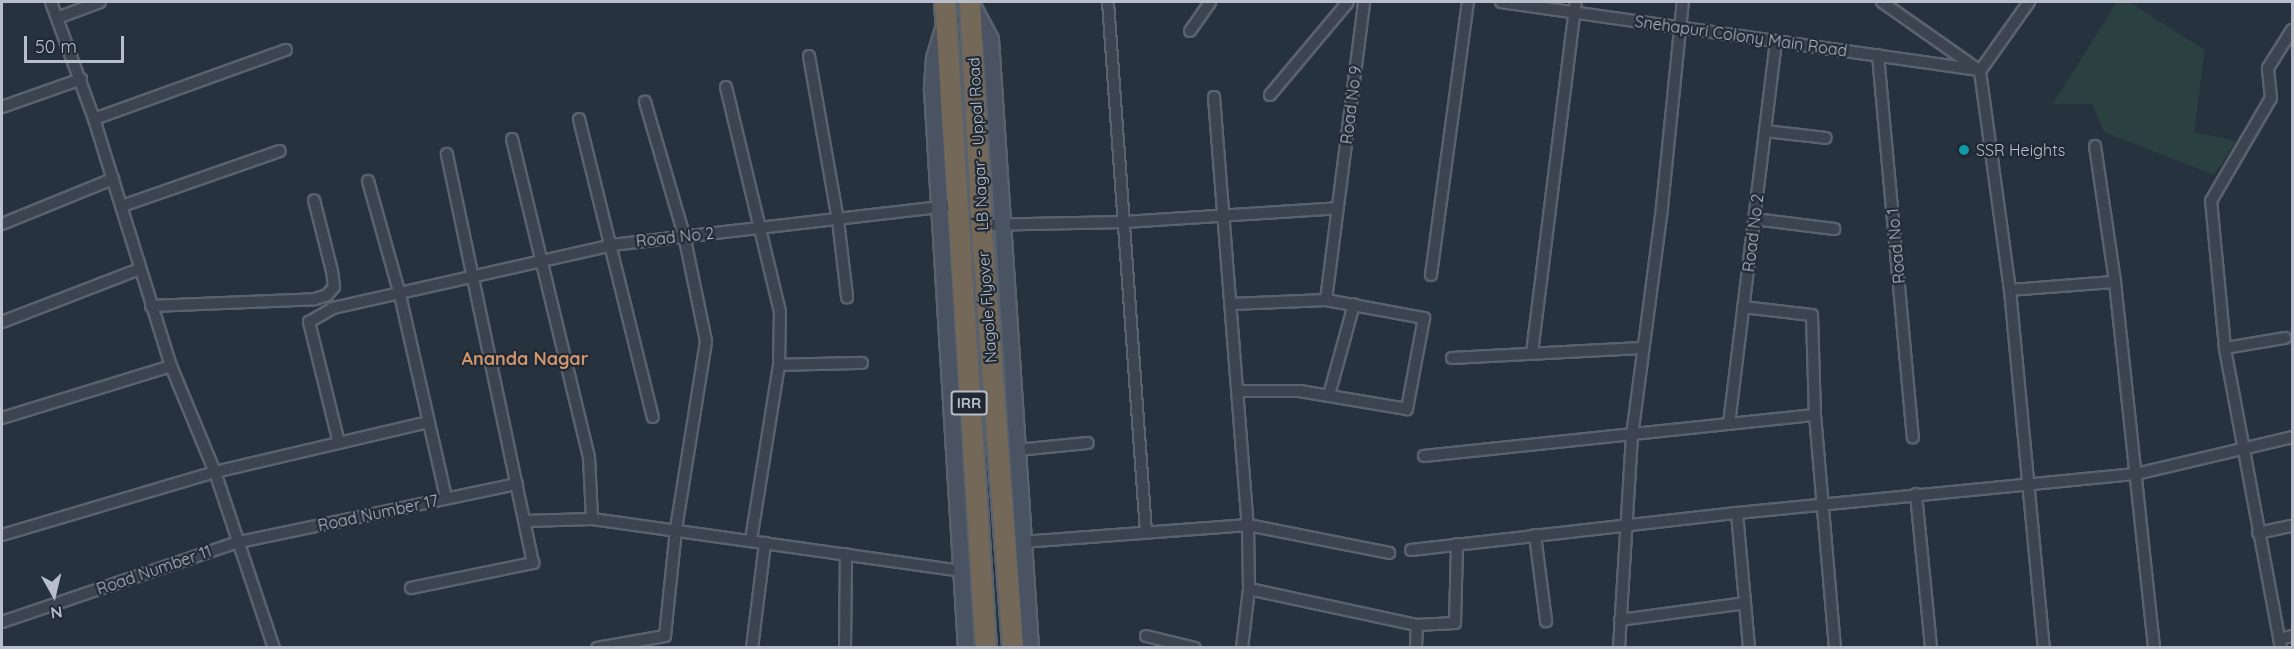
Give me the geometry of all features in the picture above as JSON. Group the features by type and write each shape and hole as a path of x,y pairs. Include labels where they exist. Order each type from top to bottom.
{"highway":[{"name":"Nagole Flyover","path":"970,2 991,225 1013,648"},
{"name":"Nagole Flyover","path":"945,10 947,206 986,648"}],"street":[{"path":"51,2 81,79 171,366 215,472 274,648"},
{"path":"57,18 100,2"},
{"path":"1108,2 1146,532"},
{"path":"1190,31 1210,2"},
{"path":"1270,95 1348,2"},
{"name":"Road No 9","path":"1326,300 1364,2"},
{"path":"1431,275 1468,2"},
{"name":"Snehapuri Colony Main Road","path":"1501,2 1576,6 1679,27 1980,71"},
{"path":"1619,648 1632,436 1641,348 1662,207 1683,2"},
{"path":"2029,2 1980,71 2010,290 2044,648"},
{"path":"1890,4 1980,71"},
{"path":"1532,353 1576,6"},
{"path":"2292,30 2268,68 2271,98 2211,201 2225,348 2258,533 2280,643 2292,636"},
{"name":"Road No 2","path":"1729,424 1776,42"},
{"path":"94,119 286,50"},
{"name":"Road No 1","path":"1878,55 1913,437"},
{"path":"809,56 838,220 847,297"},
{"path":"2,107 81,79"},
{"path":"726,87 762,229 780,312 779,365 751,540"},
{"path":"1214,97 1226,216 1248,525 1249,589 1242,648"},
{"path":"597,648 665,636 676,529 706,340 684,235 645,102"},
{"path":"579,119 653,417"},
{"path":"1765,130 1826,138"},
{"path":"512,139 589,457 591,519"},
{"path":"2095,146 2115,282 2154,648"},
{"path":"122,206 280,151"},
{"path":"411,588 532,563 475,276 447,154"},
{"path":"2,224 113,179"},
{"path":"368,181 400,296 446,498"},
{"path":"151,306 315,299 327,295 334,287 332,271 314,200"},
{"path":"947,206 966,648"},
{"name":"Road No 2","path":"339,443 309,322 333,308 400,296 475,276 612,245 947,206"},
{"path":"991,225 1124,222 1338,208"},
{"path":"1754,219 1834,229"},
{"name":"LB Nagar - Uppal Road","path":"991,225 1017,450 1030,648"},
{"path":"2,322 139,269"},
{"path":"2010,290 2115,282"},
{"path":"1232,304 1326,300 1424,318 1407,409 1329,394 1238,391"},
{"path":"1329,394 1354,304"},
{"path":"1743,307 1812,315 1815,415 1835,648"},
{"path":"2225,348 2285,338"},
{"path":"1452,358 1641,348"},
{"path":"779,365 862,363"},
{"path":"2,418 171,366"},
{"path":"1424,456 1632,436 1815,415"},
{"path":"2,535 215,472 428,422"},
{"path":"1412,550 1535,535 1627,528 1737,513 1916,494 2136,474 2292,437"},
{"path":"1017,450 1088,443"},
{"name":"Road Number 17","path":"239,542 517,484"},
{"path":"1916,494 1930,648"},
{"path":"1737,513 1749,648"},
{"path":"525,521 591,519 676,529 961,571"},
{"path":"1022,542 1248,525 1389,554"},
{"path":"2258,533 2292,526"},
{"path":"1535,535 1546,621"},
{"name":"Road Number 11","path":"2,622 239,542"},
{"path":"752,648 765,543"},
{"path":"1249,589 1417,626 1455,623 1457,544"},
{"path":"845,648 846,554"},
{"path":"1620,620 1745,603"},
{"path":"1416,648 1417,626"},
{"path":"1146,636 1195,648"}],"green space":[{"path":"2117,2 2129,2 2205,50 2194,132 2236,141 2214,175 2104,132 2092,104 2053,104"}],"place":[{"name":"SSR Heights","path":"1964,150"}],"district":[{"name":"Ananda Nagar","path":"525,359"}]}
